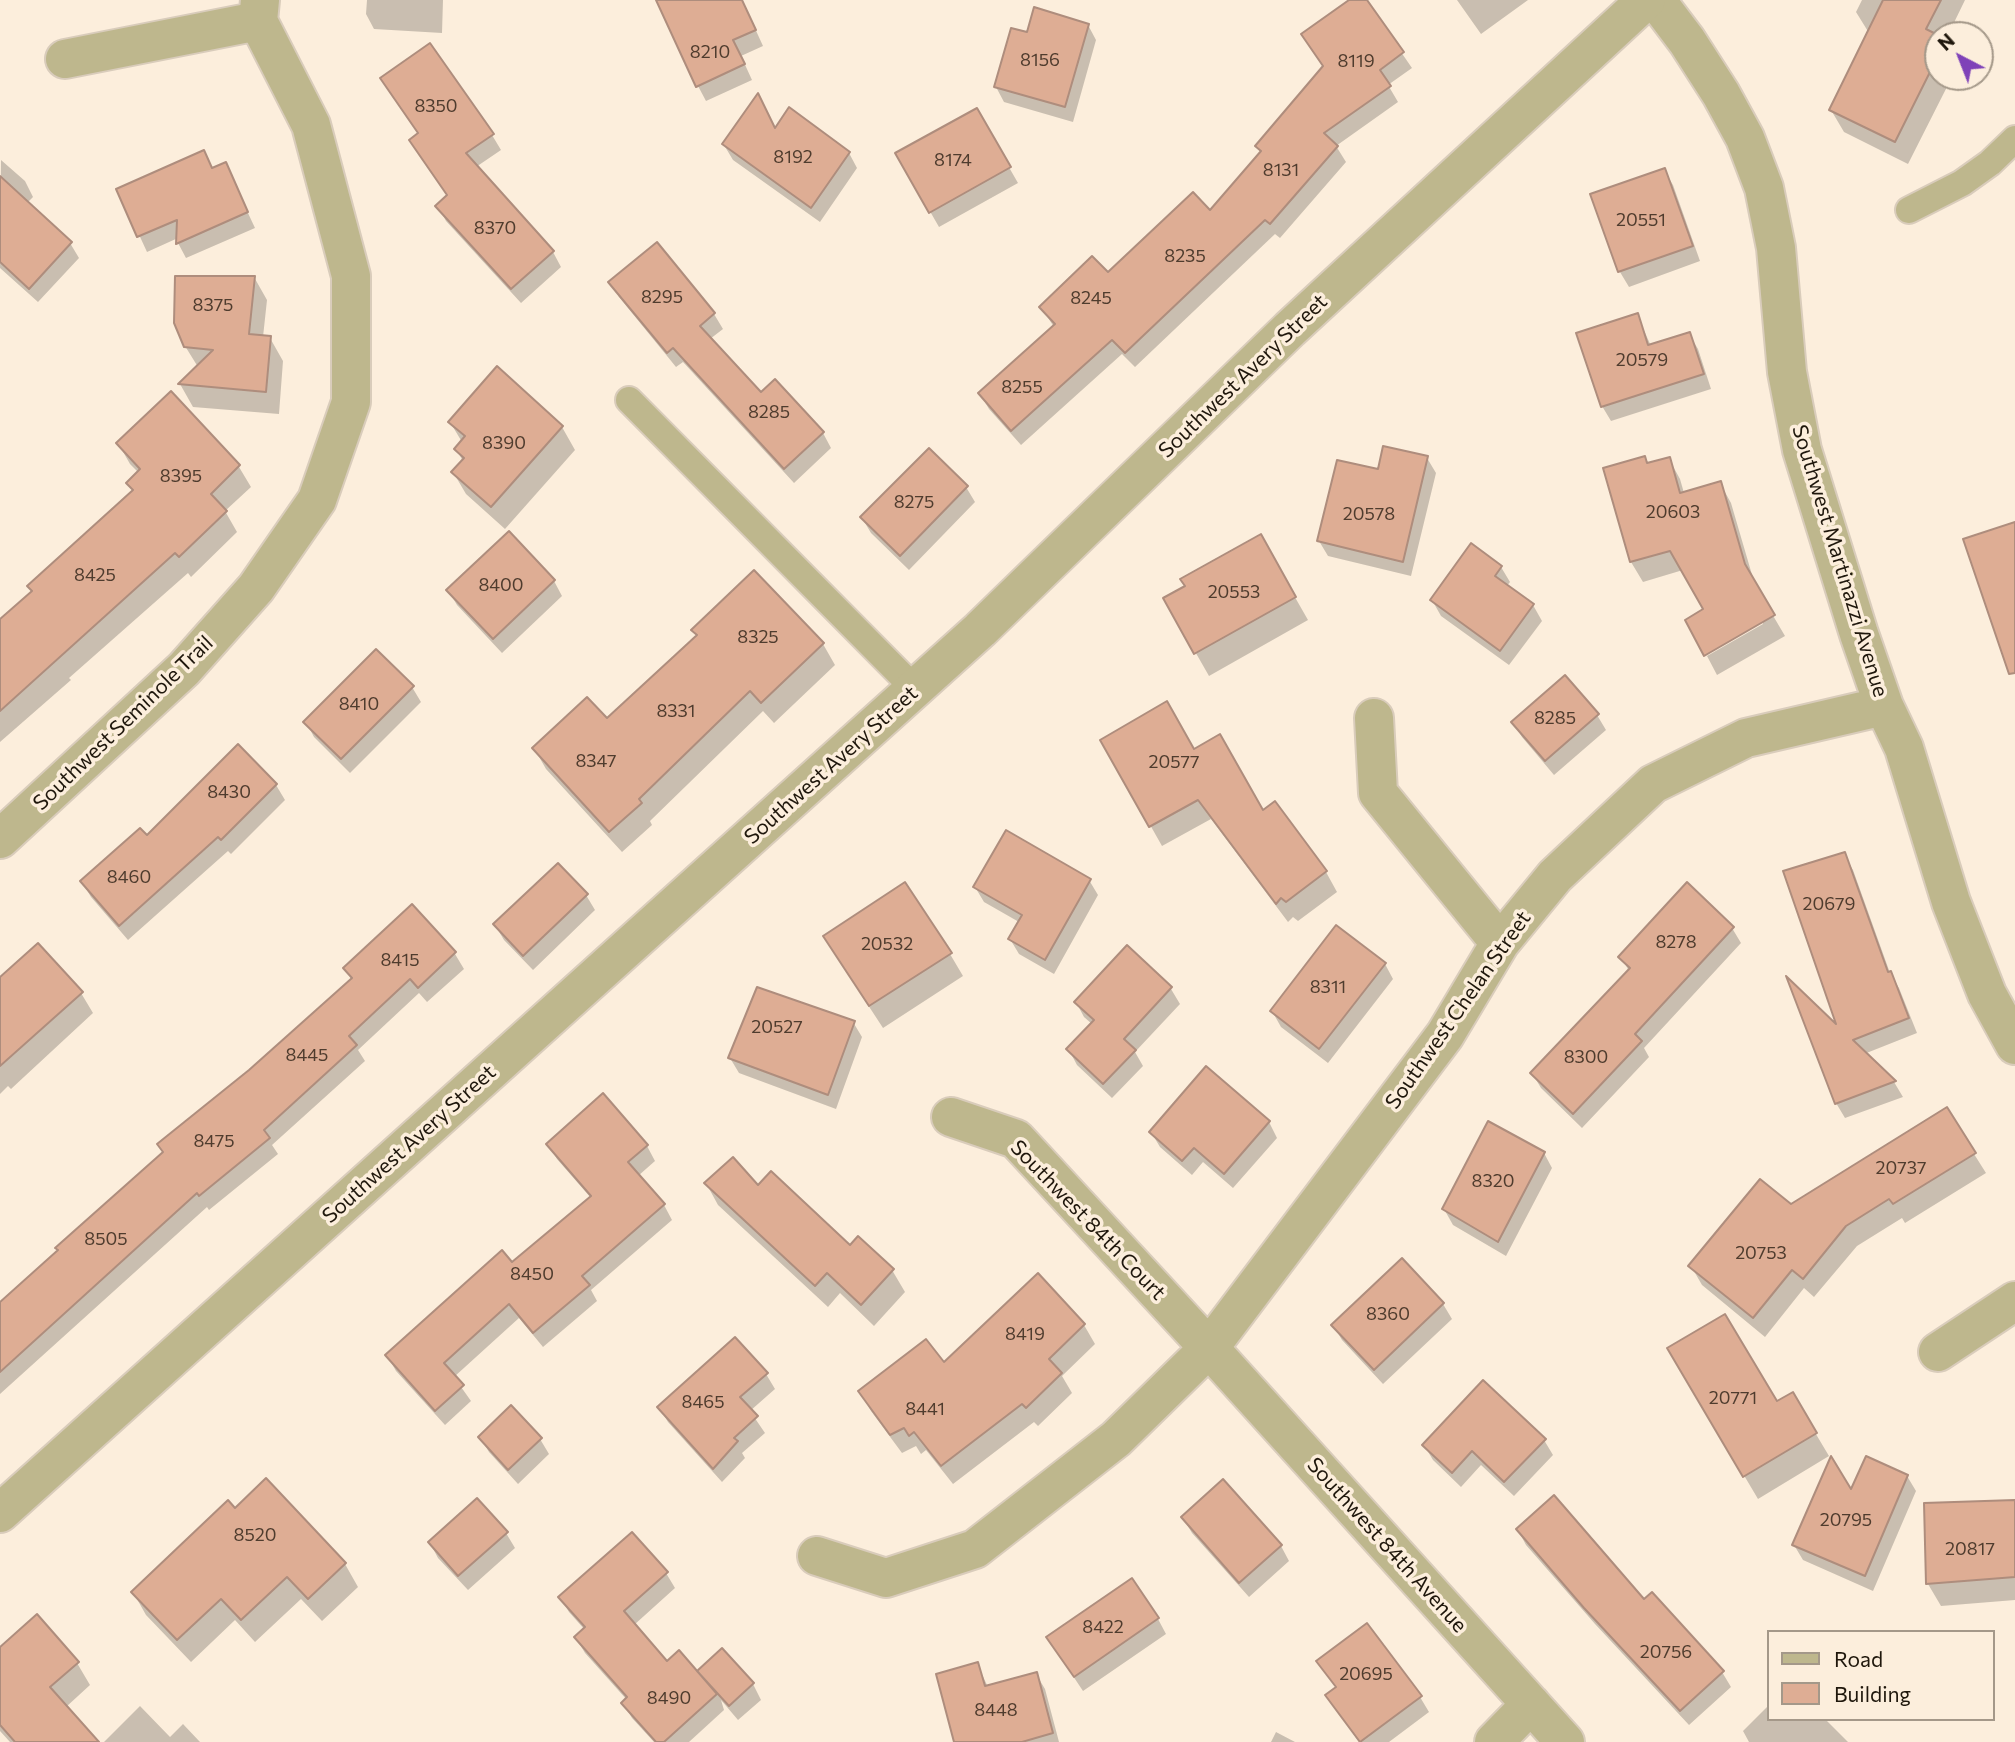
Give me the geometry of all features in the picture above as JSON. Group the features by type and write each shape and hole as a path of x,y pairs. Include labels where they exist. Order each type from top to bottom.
{"street":[{"name":"Southwest Avery Street","path":"0,1513 980,630 1290,329 1646,0"},
{"name":"Southwest Martinazzi Avenue","path":"1656,0 1687,41 1721,94 1745,138 1764,188 1776,248 1787,372 1802,450 1859,634 1884,706 1904,748 1951,902 1987,994 2015,1045"},
{"name":"Southwest Seminole Trail","path":"0,839 184,669 256,588 317,500 351,402 351,276 311,125 259,11 65,59"},
{"name":"Southwest Chelan Street","path":"817,1556 886,1578 975,1549 1116,1439 1209,1348 1445,1035 1500,943 1555,876 1653,784 1746,738 1884,706"},
{"path":"1374,718 1378,793 1500,943"},
{"name":"Southwest 84th Court","path":"951,1117 1016,1139 1209,1348"},
{"path":"1938,1352 2015,1301"},
{"name":"Southwest 84th Avenue","path":"1209,1348 1565,1742"},
{"path":"1494,1742 1531,1704"}],"lane":[{"path":"1909,210 1962,183 1990,163 2015,139"},
{"path":"629,400 915,689"}],"building":[{"path":"656,0 742,0 756,30 733,40 745,64 696,87"},
{"path":"1349,0 1367,0 1404,52 1380,70 1391,86 1324,133 1338,146 1270,224 1265,220 1125,353 1112,340 1011,431 978,393 1055,324 1039,307 1092,256 1108,272 1193,192 1210,210 1261,151 1255,146 1323,66 1301,34"},
{"path":"1883,0 1941,0 1930,21 1924,21 1924,84 1895,142 1829,110"},
{"path":"1034,7 1089,24 1065,107 994,87 1011,28 1027,32"},
{"path":"430,43 494,134 466,153 554,251 511,289 435,206 447,195 409,140 418,133 380,78"},
{"path":"758,93 775,128 789,107 850,152 811,208 722,144"},
{"path":"977,108 1011,167 929,213 895,153"},
{"path":"204,150 212,168 226,162 248,212 176,244 177,220 137,237 116,189"},
{"path":"1665,168 1693,246 1618,272 1590,194"},
{"path":"0,176 72,242 29,289 0,262"},
{"path":"657,242 715,313 700,326 761,392 775,379 824,432 784,469 673,348 667,353 608,282"},
{"path":"175,276 255,276 249,334 271,336 266,392 178,384 213,350 184,347 174,323"},
{"path":"1638,313 1648,345 1690,332 1704,374 1601,407 1576,333"},
{"path":"497,366 563,426 491,507 451,472 464,458 454,449 465,436 448,422"},
{"path":"171,391 240,465 211,494 227,511 179,557 175,553 0,711 0,619 32,591 27,586 133,490 126,483 140,469 116,443"},
{"path":"1383,446 1428,456 1403,562 1317,541 1337,460 1378,469"},
{"path":"929,448 968,486 900,556 860,517"},
{"path":"1645,456 1647,463 1670,457 1680,493 1721,481 1745,564 1775,615 1704,656 1685,620 1703,609 1670,551 1630,562 1603,468"},
{"path":"2015,522 2015,673 2009,674 1963,539"},
{"path":"509,531 555,580 493,639 446,590"},
{"path":"1261,534 1296,597 1194,654 1163,598 1185,586 1180,579"},
{"path":"1471,543 1502,566 1495,576 1534,604 1500,651 1430,600"},
{"path":"754,570 824,643 761,703 750,691 639,799 642,803 609,832 532,748 587,697 607,718 697,635 691,630"},
{"path":"376,649 414,686 341,759 303,722"},
{"path":"1565,675 1599,714 1545,761 1511,722"},
{"path":"1167,701 1194,749 1220,734 1263,810 1275,801 1327,871 1286,902 1281,898 1276,904 1198,800 1149,827 1100,740"},
{"path":"238,744 277,784 221,840 218,837 119,926 80,881 140,828 147,835"},
{"path":"1006,830 1091,879 1045,960 1008,939 1022,915 973,887"},
{"path":"1845,852 1888,972 1891,971 1909,1018 1853,1040 1896,1081 1835,1104 1786,976 1836,1024 1783,871"},
{"path":"558,863 588,894 523,956 493,924"},
{"path":"905,882 952,953 869,1006 823,936"},
{"path":"1687,882 1734,927 1635,1034 1642,1041 1573,1114 1530,1073 1630,968 1618,957"},
{"path":"412,904 456,952 418,988 410,979 349,1036 357,1045 264,1130 270,1138 199,1196 197,1193 0,1372 0,1302 58,1250 55,1248 163,1152 157,1144 249,1070 352,978 343,968"},
{"path":"1336,925 1386,963 1319,1049 1270,1011"},
{"path":"38,943 83,992 0,1066 0,977"},
{"path":"1127,945 1172,987 1124,1039 1136,1050 1103,1084 1066,1049 1094,1020 1074,1002"},
{"path":"757,987 855,1021 828,1095 728,1058"},
{"path":"1206,1066 1270,1121 1224,1174 1194,1148 1182,1161 1149,1132"},
{"path":"603,1093 648,1145 628,1162 665,1204 582,1276 590,1285 533,1333 509,1304 444,1363 464,1385 435,1411 385,1355 502,1250 512,1262 591,1196 546,1144"},
{"path":"1947,1107 1976,1153 1893,1204 1889,1199 1846,1226 1803,1279 1792,1270 1753,1318 1688,1266 1760,1179 1791,1204"},
{"path":"1488,1121 1545,1152 1498,1242 1442,1209"},
{"path":"733,1157 758,1185 771,1171 850,1245 858,1236 894,1269 861,1305 827,1273 815,1286 704,1183"},
{"path":"1402,1258 1444,1303 1374,1370 1331,1325"},
{"path":"1038,1273 1085,1324 1049,1359 1062,1373 1026,1408 1022,1404 941,1466 914,1432 909,1436 904,1428 890,1435 858,1391 926,1339 944,1362"},
{"path":"1725,1314 1777,1401 1793,1392 1817,1433 1743,1477 1667,1348"},
{"path":"735,1337 768,1373 740,1397 758,1416 734,1438 738,1441 713,1469 657,1407"},
{"path":"1483,1380 1546,1439 1504,1482 1472,1451 1452,1473 1422,1445"},
{"path":"511,1405 542,1438 508,1470 478,1437"},
{"path":"1831,1456 1851,1489 1866,1456 1908,1475 1865,1576 1792,1545"},
{"path":"266,1478 346,1563 308,1599 287,1577 241,1620 221,1599 177,1640 131,1592 228,1500 235,1508"},
{"path":"1223,1479 1282,1545 1239,1583 1181,1517"},
{"path":"1554,1495 1644,1599 1652,1592 1724,1671 1680,1711 1584,1608 1516,1529"},
{"path":"477,1498 508,1532 458,1576 428,1542"},
{"path":"2015,1500 2015,1577 1926,1584 1924,1503"},
{"path":"632,1532 668,1572 624,1611 667,1661 679,1650 717,1694 664,1742 656,1742 621,1703 627,1697 574,1637 585,1627 558,1597"},
{"path":"1132,1578 1159,1618 1074,1677 1046,1637"},
{"path":"37,1614 79,1662 50,1687 99,1742 15,1742 0,1725 0,1647"},
{"path":"1367,1623 1422,1696 1360,1742 1325,1695 1336,1687 1316,1661"},
{"path":"722,1648 754,1683 729,1706 697,1671"},
{"path":"978,1662 985,1686 1037,1672 1053,1733 1022,1742 954,1742 936,1674"}]}
